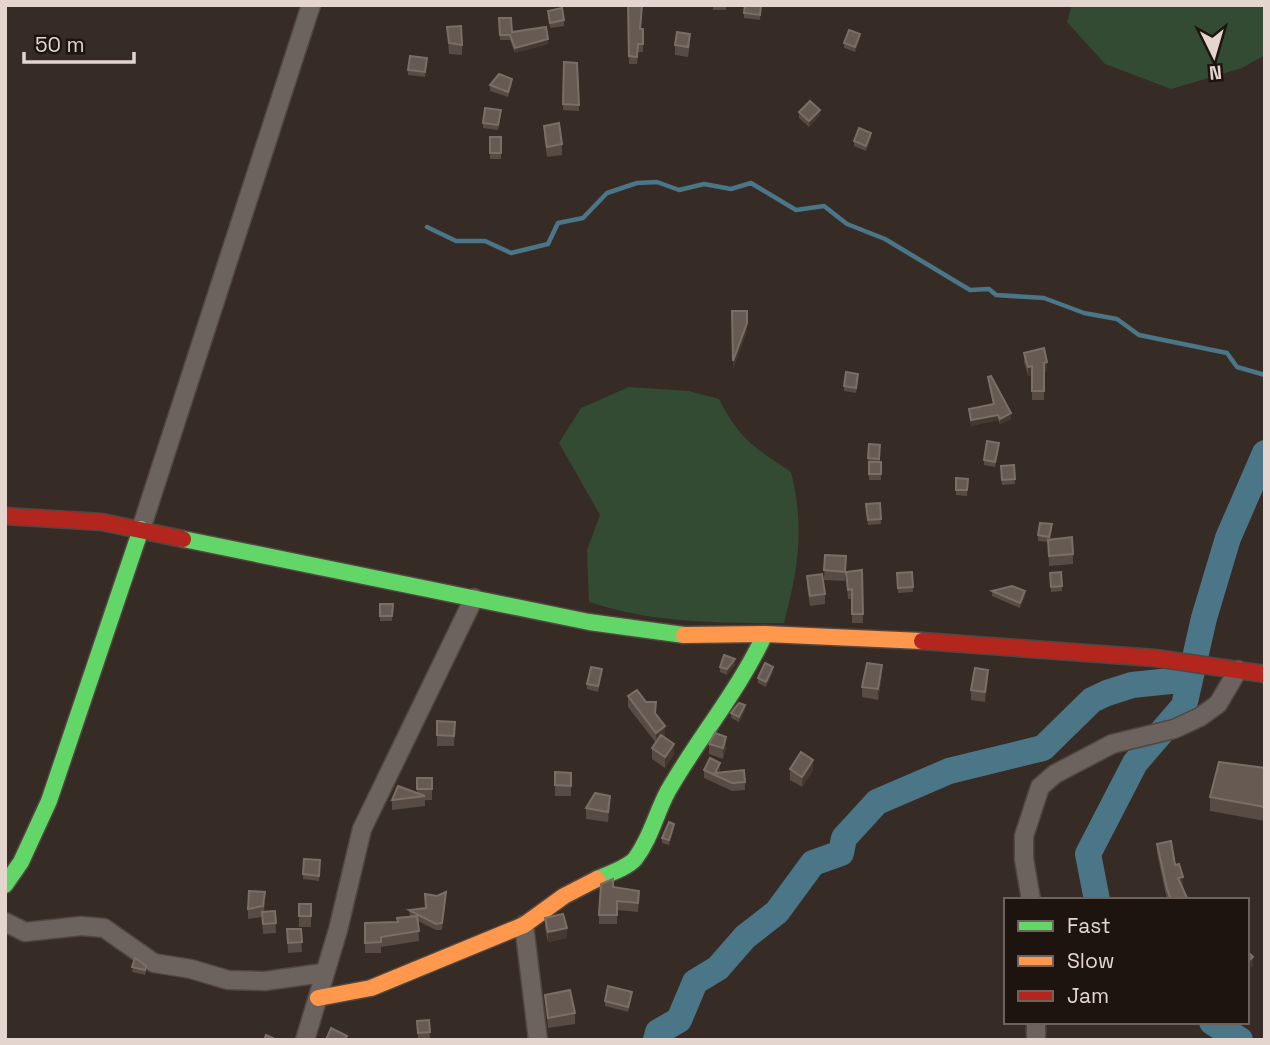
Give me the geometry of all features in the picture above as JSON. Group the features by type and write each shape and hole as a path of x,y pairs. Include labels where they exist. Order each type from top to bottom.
{"street":[{"path":"5,885 21,862 49,801 141,529 311,5"},
{"path":"5,516 102,522 589,622 682,635 765,634 975,643 1155,658 1265,674"},
{"path":"305,1040 338,930 362,829 474,598"},
{"path":"318,998 340,996 371,988 524,925 557,900 626,866 639,855 667,793 719,709 747,673 765,634"},
{"path":"1031,898 1024,859 1024,836 1040,788 1055,774 1112,744 1174,729 1218,704 1231,670"},
{"path":"5,922 25,932 81,926 104,928 154,963 191,969 228,980 257,981 323,973"},
{"path":"524,925 538,1040"}],"green space":[{"path":"1072,5 1265,5 1265,55 1242,68 1171,89 1105,64 1067,22"},
{"path":"629,387 689,391 719,399 726,413 749,442 791,472 799,530 796,566 784,623 661,618 589,602 587,550 600,515 559,443 581,408"}],"building":[{"path":"628,5 642,5 640,29 643,29 643,44 638,44 637,57 629,56"},
{"path":"745,5 761,5 760,15 744,13"},
{"path":"562,8 564,20 550,23 548,11"},
{"path":"499,18 511,18 512,32 546,27 548,39 515,48 510,35 500,35"},
{"path":"461,26 462,45 449,43 447,27"},
{"path":"849,30 860,34 855,47 844,43"},
{"path":"677,32 690,34 688,47 675,45"},
{"path":"410,56 427,58 425,72 408,70"},
{"path":"564,62 577,63 579,105 563,104"},
{"path":"499,74 512,79 508,92 490,85"},
{"path":"810,101 820,110 809,121 799,112"},
{"path":"485,108 501,110 498,125 483,123"},
{"path":"559,123 562,144 547,147 544,126"},
{"path":"859,128 871,133 866,146 854,141"},
{"path":"490,137 501,137 501,153 490,153"},
{"path":"732,311 747,311 747,323 733,361"},
{"path":"1044,348 1047,362 1044,363 1044,391 1032,391 1032,366 1028,367 1024,353"},
{"path":"846,372 858,374 856,388 844,386"},
{"path":"991,376 1011,413 1000,419 998,415 971,420 969,409 994,404 988,377"},
{"path":"987,441 999,443 995,462 984,460"},
{"path":"869,444 880,445 879,459 868,458"},
{"path":"869,462 881,462 881,474 869,474"},
{"path":"1014,465 1015,479 1002,480 1001,466"},
{"path":"956,478 968,479 967,490 956,490"},
{"path":"880,503 881,519 868,520 866,504"},
{"path":"1040,523 1052,524 1049,537 1038,535"},
{"path":"1072,537 1073,554 1049,556 1048,540"},
{"path":"825,555 846,556 845,572 824,570"},
{"path":"862,570 863,614 852,614 852,589 848,590 846,572"},
{"path":"912,572 913,587 898,588 897,573"},
{"path":"1061,572 1062,586 1051,587 1050,573"},
{"path":"822,574 825,594 810,596 807,576"},
{"path":"1012,586 1025,591 1020,603 992,591"},
{"path":"380,604 393,604 392,616 380,616"},
{"path":"724,655 735,659 727,669 720,667"},
{"path":"765,663 773,667 766,682 758,678"},
{"path":"867,663 882,665 878,689 862,687"},
{"path":"591,667 602,669 598,686 587,684"},
{"path":"975,668 988,670 985,692 971,690"},
{"path":"637,690 646,702 656,702 655,713 665,726 656,733 628,696"},
{"path":"739,703 745,705 739,717 731,713"},
{"path":"437,721 455,722 454,736 437,735"},
{"path":"715,733 726,737 723,748 709,744"},
{"path":"661,735 674,744 665,757 652,748"},
{"path":"801,752 813,760 802,777 790,769"},
{"path":"710,758 720,763 715,773 744,770 745,782 732,783 704,770"},
{"path":"1219,762 1265,768 1265,807 1210,797"},
{"path":"555,772 571,773 571,786 555,785"},
{"path":"417,778 432,778 432,789 417,789"},
{"path":"398,786 425,796 392,800"},
{"path":"595,793 610,796 608,812 586,808"},
{"path":"669,822 674,824 669,840 662,838"},
{"path":"1171,841 1175,865 1179,864 1183,877 1178,878 1187,898 1170,898 1157,844"},
{"path":"304,859 320,860 319,876 303,874"},
{"path":"613,879 613,887 639,891 638,903 617,901 617,915 599,915 601,884"},
{"path":"249,891 265,892 263,906 248,909"},
{"path":"446,892 442,923 436,924 409,910 426,908 425,894 437,896"},
{"path":"299,904 311,904 311,916 299,916"},
{"path":"275,911 276,923 263,924 262,912"},
{"path":"563,914 567,928 548,932 545,918"},
{"path":"417,916 419,931 381,937 381,942 365,943 365,923 398,922 397,918"},
{"path":"287,929 301,929 302,942 288,943"},
{"path":"135,958 146,966 145,970 132,967"},
{"path":"608,986 632,992 628,1007 605,1001"},
{"path":"570,990 575,1013 548,1018 545,995"},
{"path":"429,1020 430,1032 418,1033 417,1021"},
{"path":"331,1028 347,1036 345,1040 326,1040"},
{"path":"266,1035 277,1040 264,1040"}],"waterway":[{"path":"427,227 456,241 485,241 511,253 548,244 558,223 583,218 607,193 637,183 657,182 679,190 704,184 731,189 751,183 796,210 824,206 847,224 885,239 970,290 989,289 996,295 1044,298 1084,313 1117,319 1139,335 1227,353 1237,367 1265,375"},
{"path":"1097,898 1088,854 1135,763 1184,706 1204,618 1228,538 1265,453"},
{"path":"656,1040 658,1032 679,1020 695,982 718,968 745,937 777,912 813,863 841,853 844,838 877,802 949,771 1043,748 1092,700 1107,693 1132,685 1190,679"},
{"path":"1215,1024 1240,1040"}],"traffic: fast":[{"path":"5,885 21,862 49,801 141,529"},
{"path":"183,539 589,622 684,635"},
{"path":"597,879 627,865 641,851 668,791 743,675 765,634"}],"traffic: slow":[{"path":"684,635 765,634 922,641"},
{"path":"318,998 371,988 524,925 564,896 597,879"}],"traffic: jam":[{"path":"5,516 102,522 183,539"},
{"path":"922,641 1155,658 1265,674"}]}
